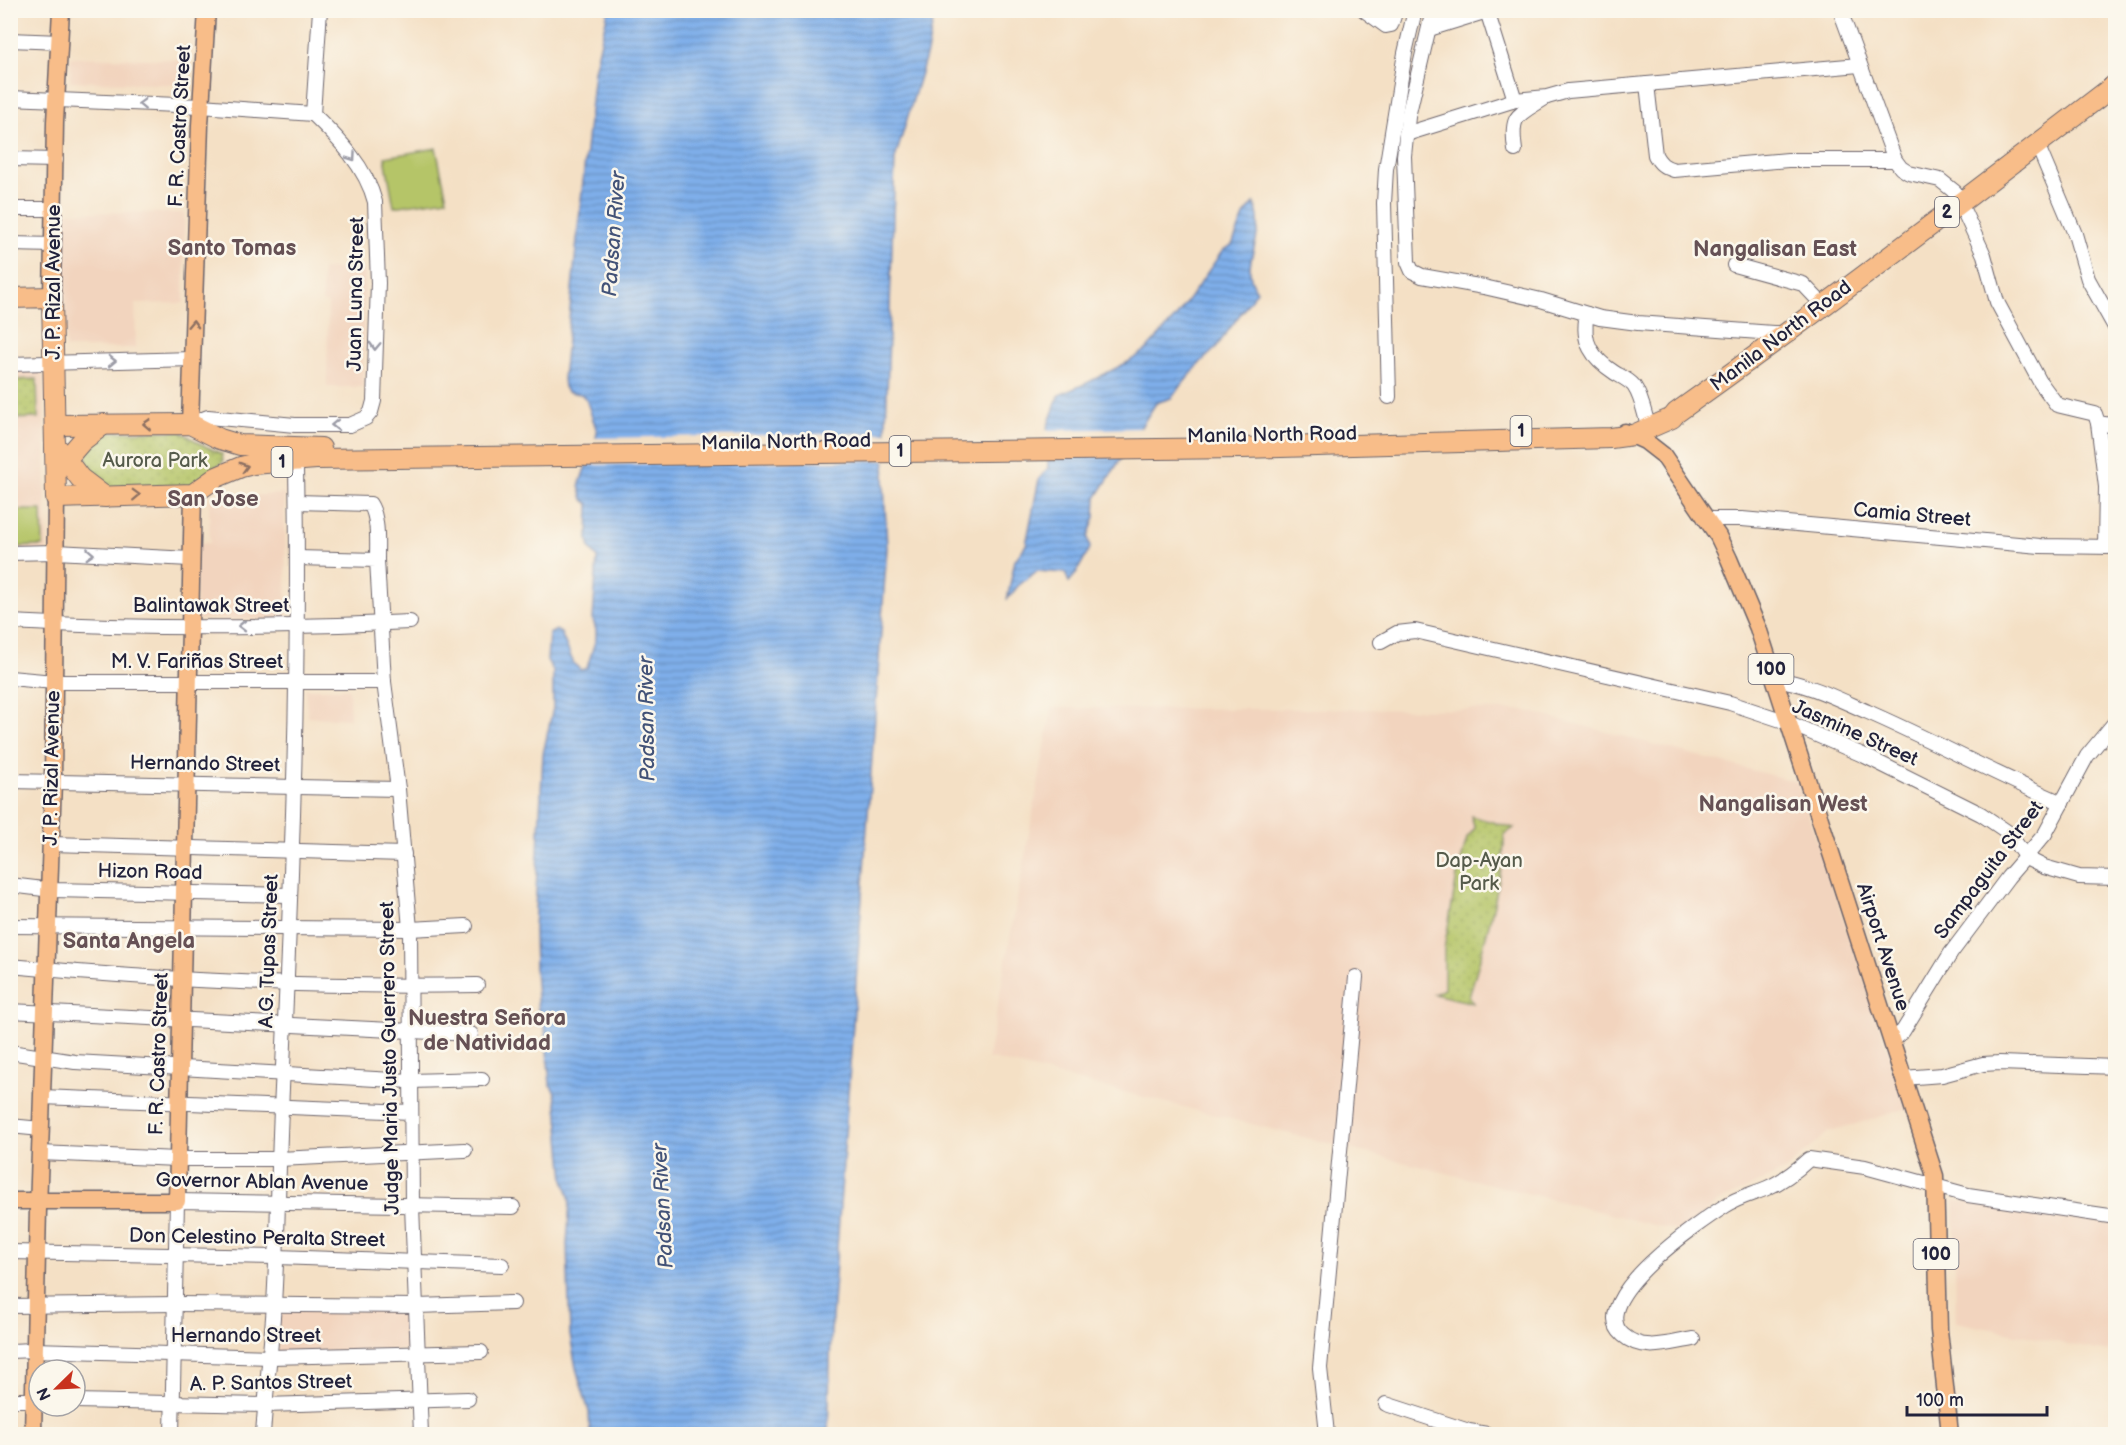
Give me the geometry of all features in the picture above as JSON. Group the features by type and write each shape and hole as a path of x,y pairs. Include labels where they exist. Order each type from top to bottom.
{"highway":[{"name":"Manila North Road","path":"55,425 190,424 220,439 248,446 380,453 1420,438 1647,425 1788,333 2115,84"},
{"path":"10,298 52,297"},
{"name":"J. P. Rizal Avenue","path":"52,297 55,425 59,458 56,498"},
{"path":"105,424 59,458 80,478 105,496"},
{"name":"Manila North Road","path":"193,494 217,477 253,464 380,453"},
{"path":"56,498 193,494"}],"main road":[{"name":"J. P. Rizal Avenue","path":"52,297 61,10"},
{"name":"F. R. Castro Street","path":"190,424 201,106 207,10"},
{"path":"1647,425 1662,441 1660,456"},
{"name":"Airport Avenue","path":"1647,425 1660,456 1718,536 1758,628 1932,1166 1936,1185 1939,1330 1950,1434"},
{"name":"Airport Avenue","path":"1660,456 1673,470 1688,495"},
{"name":"F. R. Castro Street","path":"177,1201 188,626 193,494"},
{"name":"J. P. Rizal Avenue","path":"34,1358 53,781 56,498"},
{"name":"Governor Ablan Avenue","path":"10,1201 177,1201"},
{"name":"J. P. Rizal Avenue","path":"33,1434 34,1418"}],"street":[{"path":"10,98 57,102 201,106 313,114 320,10"},
{"path":"1364,10 1386,26 1391,25 1396,10"},
{"path":"1389,397 1384,203 1386,169 1405,52 1415,10"},
{"path":"1433,10 1408,117 1404,156 1408,262 1412,271 1422,276 1530,298 1599,318 1638,323 1788,333"},
{"path":"1429,29 1487,10 1515,100"},
{"path":"1840,10 1895,160 1909,173 1927,176 1945,184 1954,192 1984,255 1997,302 2040,382 2057,405 2095,414 2106,486 2110,547"},
{"path":"10,40 60,42"},
{"path":"1406,134 1515,100 1547,97 1568,91 1859,65"},
{"path":"1647,84 1655,155 1659,163 1666,168 1674,170 1788,160 1895,160"},
{"path":"1515,150 1512,128 1518,116 1547,97"},
{"name":"Juan Luna Street","path":"190,424 208,417 295,425 355,423 369,415 374,401 378,283 375,202 373,192 357,163 344,145 313,114"},
{"path":"2037,144 2075,234 2088,279 2115,329"},
{"path":"10,159 56,160"},
{"path":"10,209 54,209"},
{"path":"10,244 54,245"},
{"path":"1734,265 1803,284 1823,305"},
{"path":"1587,314 1584,327 1590,351 1635,387 1647,425"},
{"path":"10,364 192,359"},
{"path":"2098,423 2115,426"},
{"path":"295,425 296,445"},
{"name":"A.G. Tupas Street","path":"263,1434 277,1257 281,1108 286,1026 297,682 296,468"},
{"path":"297,502 370,504 376,529 377,560 297,558"},
{"name":"Camia Street","path":"1705,519 1742,519 2040,546 2110,547"},
{"path":"10,553 56,552 190,559"},
{"name":"Judge Maria Justo Guerrero Street","path":"377,560 384,682 398,789 410,928 412,1206 421,1434"},
{"name":"Balintawak Street","path":"10,622 188,626 296,626 410,622"},
{"name":"Jasmine Street","path":"1381,642 1397,633 1415,631 1730,704 1787,722 1865,756 1981,814 2009,833 2026,858"},
{"name":"M. V. Fariñas Street","path":"10,678 54,682 384,682"},
{"path":"1774,678 1830,695 1919,734 2005,778 2062,803"},
{"name":"Sampaguita Street","path":"1892,1041 1903,1031 1950,953 2008,877 2045,834 2087,756 2115,721"},
{"name":"Hernando Street","path":"10,780 398,789"},
{"path":"51,844 404,854"},
{"path":"2026,858 2044,867 2079,877 2115,878"},
{"name":"Hizon Road","path":"10,885 49,890 290,895"},
{"path":"10,926 410,928 466,926"},
{"path":"10,966 182,980 412,986 477,985"},
{"path":"1328,1431 1320,1368 1356,977"},
{"path":"10,1011 471,1034"},
{"path":"10,1052 75,1062 179,1066 283,1074 411,1081 482,1079"},
{"path":"1904,1078 1942,1075 1983,1064 2000,1063 2115,1067"},
{"path":"42,1097 411,1112"},
{"path":"10,1126 41,1129"},
{"path":"40,1153 177,1159 279,1160 465,1150"},
{"path":"1693,1339 1653,1346 1635,1343 1621,1334 1615,1322 1617,1307 1623,1294 1649,1263 1726,1205 1780,1182 1809,1160 1865,1167 1968,1195 2115,1216"},
{"name":"Governor Ablan Avenue","path":"177,1201 513,1207"},
{"name":"F. R. Castro Street","path":"172,1434 177,1201"},
{"name":"Don Celestino Peralta Street","path":"10,1252 277,1257 502,1265"},
{"path":"10,1306 513,1304"},
{"name":"Hernando Street","path":"10,1351 270,1358 481,1352"},
{"name":"A. P. Santos Street","path":"87,1401 265,1405 468,1399"},
{"path":"10,1400 27,1400"},
{"path":"1386,1404 1469,1433 1487,1434"}],"shaded area":[{"path":"71,57 187,60 187,85 70,81"},
{"path":"64,212 184,213 184,303 135,304 136,348 66,348"},
{"path":"322,269 365,269 363,387 327,387 328,303 322,302"},
{"path":"43,366 47,551 11,550 10,367"},
{"path":"284,494 287,620 196,619 196,544 210,543 209,498"},
{"path":"305,689 349,689 350,719 308,717"},
{"path":"1052,708 1523,710 1797,782 1908,1108 1827,1133 1786,1170 1720,1201 1681,1232 988,1058"},
{"path":"1954,1200 2115,1223 2116,1322 2108,1352 1956,1322"},
{"path":"278,1308 412,1310 414,1349 277,1355"}],"green space":[{"path":"436,148 447,199 394,207 385,157"},
{"path":"37,379 38,418 11,419 11,380"},
{"name":"Aurora Park","path":"180,431 222,454 223,462 189,487 107,492 87,472 87,450 102,432"},
{"path":"10,510 42,510 43,546 11,547"},
{"name":"Dap-Ayan Park","path":"1471,816 1514,828 1504,835 1503,859 1495,900 1469,996 1473,1003 1434,994 1444,989 1444,949 1457,876 1467,838 1475,828"}],"water":[{"name":"Padsan River","path":"608,11 935,11 927,53 895,159 884,483 887,548 831,1332 828,1434 590,1434 589,1412 576,1368 570,1335 567,1244 570,1200 564,1179 555,1093 550,1084 545,1028 538,1012 534,930 543,754 553,708 553,671 547,660 549,634 556,630 561,633 574,664 581,670 587,668 596,638 593,620 597,557 590,549 588,539 589,504 583,499 579,486 597,434 586,399 581,394 567,392 563,379 594,71"},
{"path":"1254,203 1258,216 1258,228 1250,270 1251,280 1257,291 1215,349 1171,398 1156,403 1096,498 1095,517 1088,537 1090,548 1075,575 1069,582 1065,573 1037,571 1018,586 1007,600 1015,560 1026,545 1039,479 1048,468 1047,428 1059,395 1128,362 1146,350 1177,316 1223,250 1232,245 1245,214"}],"pier":[{"path":"1143,428 1126,456 1044,457 1044,430"},
{"path":"889,433 888,460 584,465 593,438"}],"district":[{"name":"Santo Tomas","path":"232,248"},
{"name":"Nangalisan East","path":"1775,249"},
{"name":"San Jose","path":"213,499"},
{"name":"Nangalisan West","path":"1783,804"},
{"name":"Santa Angela","path":"129,941"},
{"name":"Nuestra Señora de Natividad","path":"487,1030"}]}
